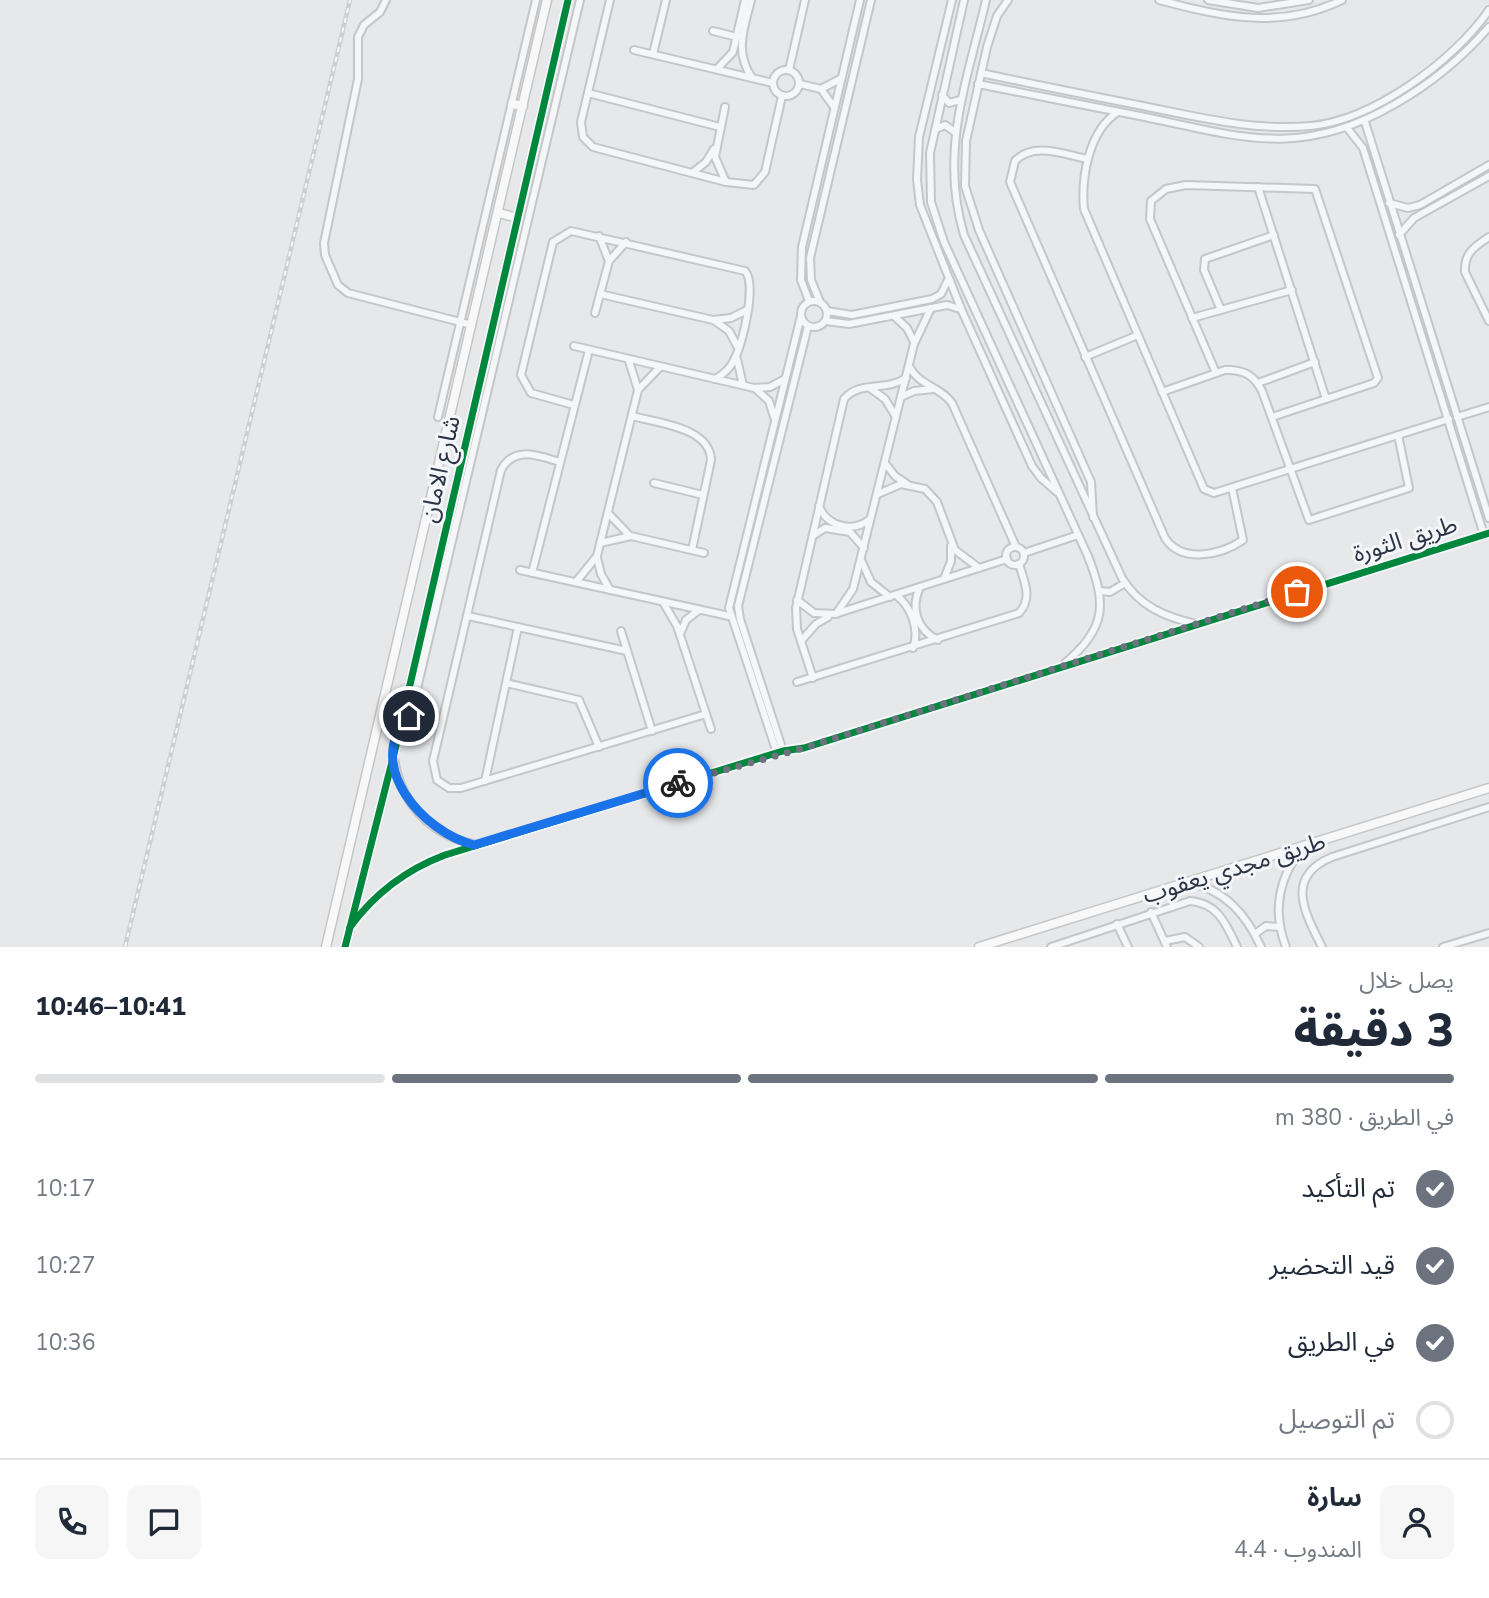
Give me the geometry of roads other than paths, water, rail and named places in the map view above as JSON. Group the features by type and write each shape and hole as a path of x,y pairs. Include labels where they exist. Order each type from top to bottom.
{"street":[{"path":"386,0 380,12 364,24 358,37 358,79 324,251 338,285 344,292 472,325"},
{"path":"438,417 512,104 542,0"},
{"name":"شارع الامان","path":"326,947 417,591 420,548 523,106 542,0"},
{"name":"شارع الامان","path":"345,947 394,754 440,550 482,395 518,218 568,0"},
{"path":"399,726 411,714 482,395 580,0"},
{"path":"610,0 581,129 593,147 748,187 763,178 782,96"},
{"path":"653,54 666,0"},
{"path":"717,69 729,59 745,0"},
{"path":"751,0 740,46 743,63 752,78"},
{"path":"789,70 805,0"},
{"path":"809,301 803,289 800,258 860,0"},
{"path":"871,0 810,258 811,280 827,311 852,315 932,299 945,290 948,278"},
{"path":"952,0 917,159 920,205 962,311 1032,466 1046,484 1059,493"},
{"path":"964,0 930,153 931,202 944,242 1059,493 1100,591 1097,628 1088,641 1062,666"},
{"path":"1008,0 993,26 978,84 964,157 967,197 1091,482 1093,520"},
{"path":"1159,0 1237,18 1290,18 1326,3 1342,0"},
{"path":"1208,0 1238,7 1278,7 1309,0"},
{"path":"987,1 955,132 953,187 964,235 1093,520 1125,583 1150,607 1172,618 1197,624"},
{"path":"1237,18 1238,7"},
{"path":"981,74 1207,120 1259,126 1303,126 1331,122 1367,108 1424,75 1456,49 1489,10"},
{"path":"978,84 1215,133 1257,138 1314,137 1365,122 1434,81 1461,58 1489,27 1481,22"},
{"path":"713,30 737,37"},
{"path":"634,50 773,83"},
{"path":"789,70 797,75 800,84 792,96 782,96 775,91 773,83 779,72 789,70"},
{"path":"800,84 821,89 842,78"},
{"path":"821,89 834,109"},
{"path":"588,93 720,127"},
{"path":"942,93 949,103 961,99"},
{"path":"512,104 523,106"},
{"path":"724,107 715,148 716,166 726,181"},
{"path":"1096,107 1103,125"},
{"path":"1118,112 1103,125 1088,159 1083,196 1088,221 1204,489 1214,493 1232,488 1489,407"},
{"path":"1166,122 1169,112"},
{"path":"1365,122 1487,534"},
{"path":"935,130 945,125 955,132"},
{"path":"1348,129 1363,148 1489,519"},
{"path":"692,173 706,162 715,148"},
{"path":"1088,159 1041,150 1030,151 1015,161 1010,182 1165,538 1173,549 1193,556 1243,540 1232,488"},
{"path":"1389,203 1408,208 1420,205 1489,164"},
{"path":"529,173 538,175"},
{"path":"1399,235 1414,218 1489,176"},
{"path":"1216,373 1150,219 1151,201 1166,190 1186,185 1311,188 1318,193 1378,376 1376,382 1272,417"},
{"path":"1258,187 1326,399"},
{"path":"499,213 518,218"},
{"path":"575,405 531,393 521,375 553,242 571,231 740,267 752,282 738,351 729,369 715,379"},
{"path":"1221,310 1204,270 1205,259 1274,235"},
{"path":"599,236 609,261"},
{"path":"1489,237 1469,251 1465,264 1465,272 1489,321"},
{"path":"595,313 609,261 626,242"},
{"path":"935,246 944,242"},
{"path":"1192,318 1292,290"},
{"path":"600,294 713,320 731,318 747,310"},
{"path":"1481,304 1489,299"},
{"path":"780,752 729,616 730,599 802,307 809,301 820,302"},
{"path":"808,326 818,327 826,321 849,324 930,308 953,306 962,311"},
{"path":"836,614 853,589 862,560 914,344 930,308"},
{"path":"826,321 827,311"},
{"path":"780,752 738,606 808,326 801,316"},
{"path":"894,316 907,328 914,344"},
{"path":"713,320 729,331 738,351 743,385"},
{"path":"1085,357 1138,335"},
{"path":"574,346 629,361 754,388 770,387 785,379"},
{"path":"532,573 589,350"},
{"path":"986,360 996,355"},
{"path":"610,590 601,574 597,556 638,390 629,361"},
{"path":"1258,383 1314,362"},
{"path":"909,366 917,378 952,403 1016,547 1024,554"},
{"path":"638,390 660,368"},
{"path":"1162,392 1234,369 1252,376 1258,383 1272,417 1305,516 1312,521 1409,488 1398,435"},
{"path":"813,678 795,617 844,399 852,391 868,387 888,387 906,378"},
{"path":"868,387 885,399 896,417"},
{"path":"754,388 769,401 775,419"},
{"path":"901,397 921,389 936,389"},
{"path":"632,416 696,435 706,442 711,460 692,550"},
{"path":"560,462 525,453 504,464 432,768 437,780 449,788 485,781 706,714"},
{"path":"885,463 895,477 932,495 950,541 961,558 979,568"},
{"path":"654,483 704,495"},
{"path":"878,494 892,486 909,485"},
{"path":"819,505 827,519 841,525 857,527 872,518"},
{"path":"608,513 631,536"},
{"path":"812,536 820,529 830,528 855,535 864,548"},
{"name":"طريق الثورة","path":"350,927 380,892 404,874 431,860 474,845 780,752 804,748 1487,534"},
{"path":"600,543 631,536 704,553"},
{"path":"797,682 938,640 1023,609 1027,595 1019,564 1024,554 1078,536"},
{"path":"944,579 951,561 950,541"},
{"path":"1007,559 1009,549 1016,547"},
{"path":"420,548 429,557 440,550"},
{"path":"576,582 597,556"},
{"path":"801,641 816,624 836,614 1007,559"},
{"path":"1007,559 1013,565 1019,564"},
{"path":"862,560 871,582 906,605 915,628 913,648"},
{"path":"520,570 729,616"},
{"path":"1100,591 1110,592 1125,583"},
{"path":"920,587 915,608 920,626 938,640"},
{"path":"417,591 428,599"},
{"path":"797,600 814,613 836,614"},
{"path":"663,602 674,617 711,729"},
{"path":"680,635 686,620 699,610"},
{"path":"468,616 627,652"},
{"path":"485,781 518,627"},
{"path":"621,632 652,731"},
{"path":"506,683 579,700 598,747"},
{"path":"394,754 402,787 421,816 441,832 474,845"},
{"name":"طريق مجدي يعقوب","path":"979,947 1489,788"},
{"path":"1321,947 1301,897 1307,876 1314,867 1332,857 1489,807"},
{"path":"1287,947 1279,927 1277,912 1281,884 1302,848"},
{"path":"1188,882 1203,885 1227,898 1255,934 1261,947"},
{"path":"1051,947 1184,901 1203,903 1223,918 1237,947"},
{"path":"1152,912 1166,944 1185,937 1199,947"},
{"path":"1117,924 1128,947"},
{"path":"1255,934 1266,926 1279,927"},
{"path":"1443,947 1489,933"}],"railway":[{"path":"125,947 350,0"}]}
